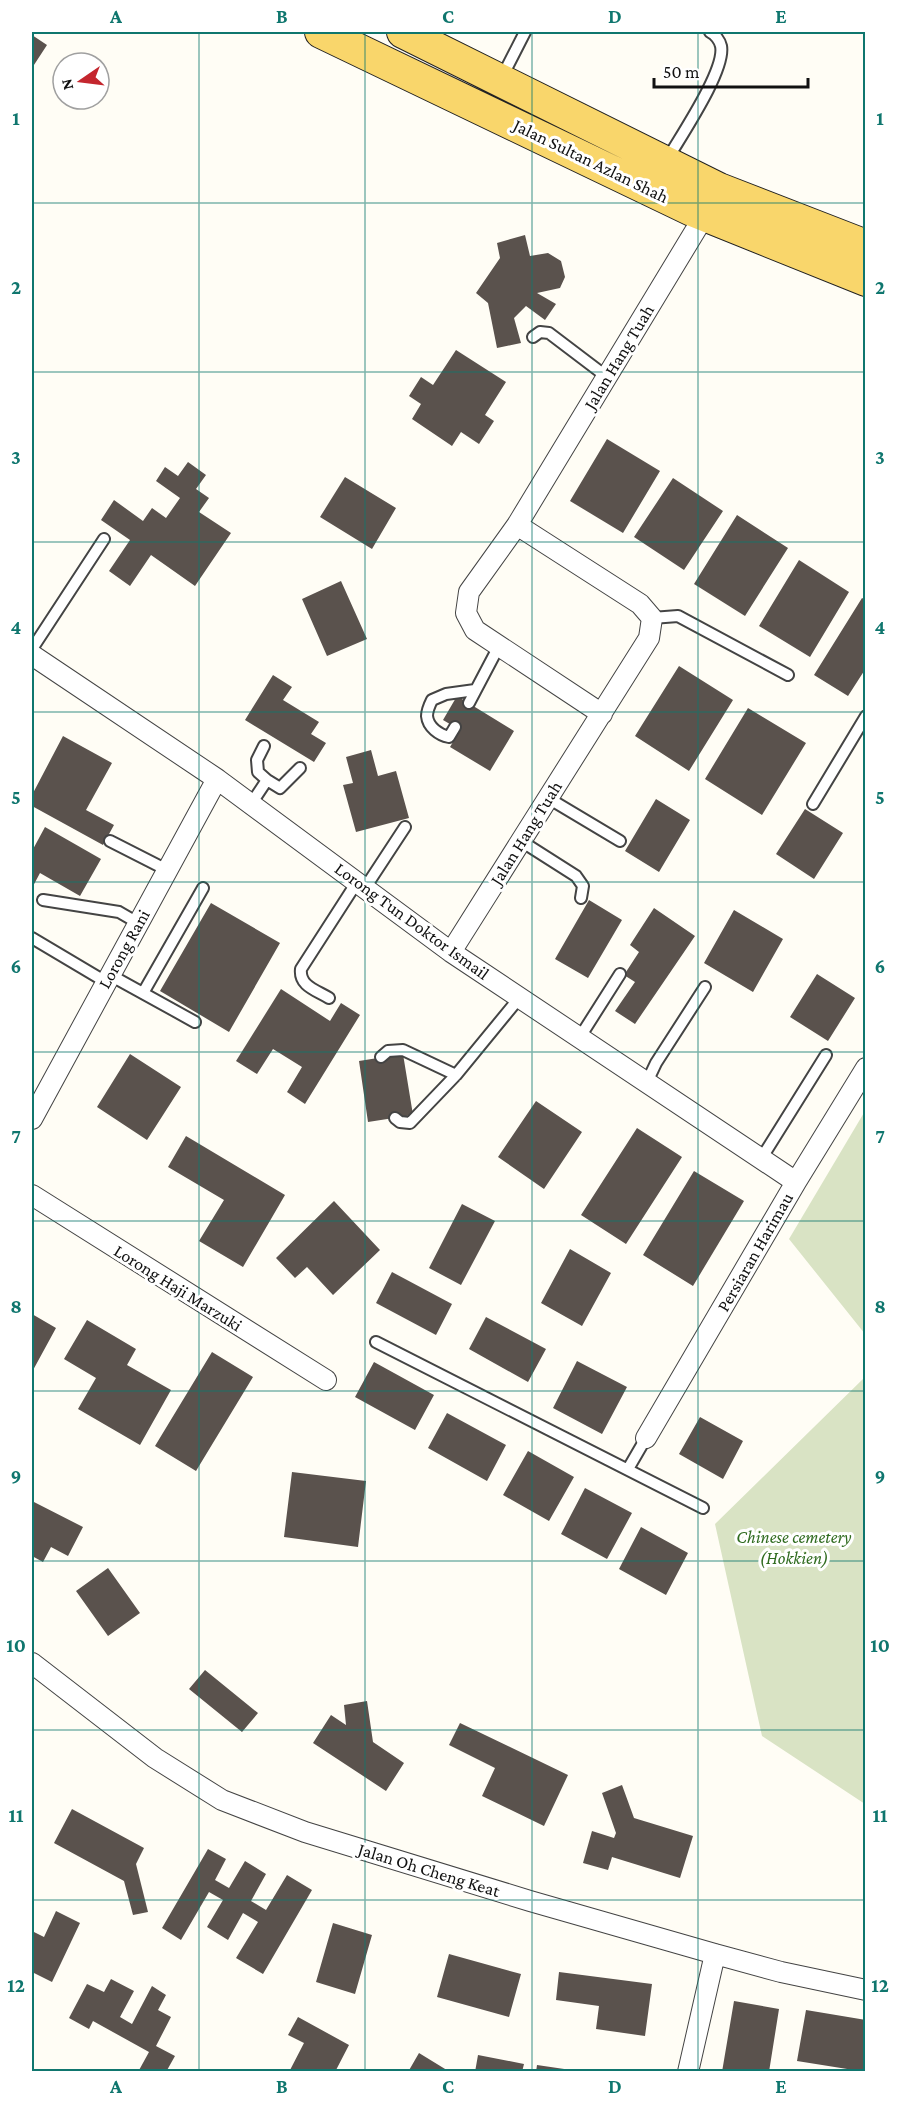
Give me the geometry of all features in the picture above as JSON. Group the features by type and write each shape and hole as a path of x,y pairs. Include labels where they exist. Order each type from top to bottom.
{"main road":[{"name":"Jalan Sultan Azlan Shah","path":"321,32 712,202 866,280"},
{"name":"Jalan Sultan Azlan Shah","path":"403,32 665,163 712,202 866,246"}],"street":[{"name":"Jalan Hang Tuah","path":"602,714 475,630 466,613 469,592 518,525 712,202"},
{"path":"518,525 640,604 652,618"},
{"name":"Jalan Hang Tuah","path":"451,952 649,638 652,618"},
{"name":"Lorong Tun Doktor Ismail","path":"32,656 217,779 451,952 796,1182"},
{"name":"Lorong Rani","path":"32,1119 217,779"},
{"name":"Persiaran Harimau","path":"646,1438 796,1182 866,1068"},
{"name":"Lorong Haji Marzuki","path":"32,1195 326,1380"},
{"name":"Jalan Oh Cheng Keat","path":"32,1663 155,1758 222,1800 304,1832 530,1901 781,1972 866,1990"},
{"path":"688,2072 715,1954"}],"lane":[{"path":"500,80 525,32"},
{"path":"665,163 716,76 722,46 710,32"},
{"path":"533,337 540,332 549,333 607,377"},
{"path":"32,649 104,539"},
{"path":"652,618 678,616 788,675"},
{"path":"469,703 499,646"},
{"path":"455,727 449,737 433,729 427,715 432,700 446,694 476,690"},
{"path":"813,804 866,716"},
{"path":"264,746 257,760 258,772 280,788 300,768"},
{"path":"252,804 267,780"},
{"path":"548,798 621,841"},
{"path":"329,998 303,982 300,976 301,969 405,827"},
{"path":"110,841 167,870"},
{"path":"521,841 576,876 583,886 581,898"},
{"path":"143,993 203,888"},
{"path":"43,900 119,912 138,923"},
{"path":"32,938 108,978 143,993 195,1022"},
{"path":"580,1037 620,974"},
{"path":"646,1082 705,987"},
{"path":"395,1118 400,1122 410,1123 456,1075 520,998"},
{"path":"381,1057 388,1051 403,1050 456,1075"},
{"path":"761,1159 826,1055"},
{"path":"376,1342 703,1508"},
{"path":"628,1469 646,1438"}],"green space":[{"path":"865,1111 865,1334 789,1239"},
{"name":"Chinese cemetery (Hokkien)","path":"865,1377 865,1804 762,1736 715,1524"}],"building":[{"path":"32,35 47,45 32,68"},
{"path":"525,235 530,256 548,253 561,261 565,277 560,288 537,293 556,304 545,320 526,306 514,318 521,343 497,348 488,303 476,293 500,258 497,243"},
{"path":"456,350 506,382 485,415 494,421 479,444 461,432 452,446 412,419 421,404 409,396 421,377 433,385"},
{"path":"607,439 660,471 623,533 570,501"},
{"path":"188,462 206,475 196,489 209,498 199,512 231,533 195,586 151,555 130,586 109,571 130,540 101,520 114,500 143,521 152,508 166,518 180,498 156,481 165,467 178,476"},
{"path":"345,477 396,508 372,549 320,517"},
{"path":"673,478 723,511 684,570 634,537"},
{"path":"737,515 788,548 745,616 694,584"},
{"path":"799,560 849,592 810,657 759,626"},
{"path":"341,581 367,639 327,656 302,599"},
{"path":"862,598 866,600 866,668 848,696 814,675"},
{"path":"679,666 733,700 689,771 635,736"},
{"path":"273,675 292,687 283,700 319,722 311,734 326,743 314,762 245,720"},
{"path":"457,696 514,731 490,771 450,747 460,730 443,720"},
{"path":"748,708 806,743 762,815 705,779"},
{"path":"63,736 112,763 86,810 114,825 103,845 32,806 32,795"},
{"path":"371,750 378,776 396,771 409,818 356,832 343,785 353,783 346,757"},
{"path":"656,799 690,820 659,872 625,851"},
{"path":"805,809 843,833 814,879 776,854"},
{"path":"45,827 101,859 80,896 40,873 32,888 32,851"},
{"path":"589,900 622,920 588,978 555,959"},
{"path":"211,903 280,943 229,1032 160,991"},
{"path":"654,908 695,936 635,1024 615,1011 635,982 624,975 639,952 630,945"},
{"path":"734,910 783,939 753,992 704,963"},
{"path":"817,974 855,998 828,1041 790,1017"},
{"path":"281,989 330,1021 341,1003 360,1015 305,1104 287,1092 302,1067 273,1049 257,1074 236,1061"},
{"path":"130,1054 181,1087 147,1140 97,1107"},
{"path":"403,1054 413,1115 368,1122 359,1061"},
{"path":"536,1101 582,1132 544,1189 498,1157"},
{"path":"637,1128 682,1157 626,1244 581,1215"},
{"path":"186,1136 285,1195 243,1267 199,1241 224,1200 168,1167"},
{"path":"694,1171 744,1201 693,1286 643,1255"},
{"path":"334,1201 380,1250 333,1295 307,1267 295,1278 276,1258"},
{"path":"462,1204 495,1221 461,1285 429,1268"},
{"path":"570,1249 611,1273 582,1326 541,1303"},
{"path":"392,1272 452,1304 436,1335 376,1303"},
{"path":"32,1314 56,1328 32,1372"},
{"path":"486,1317 546,1349 528,1382 469,1349"},
{"path":"87,1320 136,1349 127,1365 171,1390 140,1445 78,1409 96,1378 64,1359"},
{"path":"212,1352 253,1377 196,1471 155,1446"},
{"path":"577,1361 627,1387 602,1434 553,1408"},
{"path":"374,1362 434,1395 415,1430 355,1397"},
{"path":"447,1413 506,1445 487,1481 428,1448"},
{"path":"700,1417 743,1441 723,1479 679,1454"},
{"path":"528,1451 574,1477 549,1521 503,1495"},
{"path":"292,1472 366,1481 358,1547 284,1537"},
{"path":"585,1488 632,1513 607,1559 561,1534"},
{"path":"32,1501 83,1527 68,1556 51,1547 43,1562 32,1556"},
{"path":"641,1527 688,1553 666,1595 619,1569"},
{"path":"108,1568 140,1613 108,1636 76,1591"},
{"path":"205,1670 258,1713 242,1732 189,1689"},
{"path":"367,1701 373,1742 404,1763 386,1791 313,1743 331,1715 346,1725 344,1705"},
{"path":"460,1723 568,1775 544,1826 482,1796 495,1768 449,1745"},
{"path":"622,1785 634,1818 693,1836 680,1878 612,1857 608,1870 583,1863 592,1831 614,1838 616,1833 602,1793"},
{"path":"72,1809 144,1848 136,1864 148,1912 133,1915 124,1881 54,1843"},
{"path":"208,1849 226,1859 215,1880 229,1888 245,1861 266,1874 251,1901 266,1910 287,1875 312,1890 263,1974 236,1958 258,1922 243,1913 228,1940 207,1927 223,1900 209,1892 181,1940 162,1928"},
{"path":"56,1911 80,1923 52,1982 32,1972 32,1931 44,1937"},
{"path":"333,1923 372,1935 355,1994 316,1982"},
{"path":"449,1954 521,1974 509,2017 437,1997"},
{"path":"559,1972 652,1984 645,2036 596,2029 599,2006 556,2000"},
{"path":"111,1979 134,1991 120,2017 132,2024 152,1986 166,1995 158,2010 171,2017 156,2046 175,2056 166,2072 138,2072 149,2052 93,2021 89,2029 69,2018 87,1984 104,1992"},
{"path":"734,2001 779,2009 769,2072 722,2072"},
{"path":"806,2010 866,2020 866,2072 797,2061"},
{"path":"298,2017 349,2045 335,2072 289,2072 304,2043 288,2035"},
{"path":"419,2053 450,2072 408,2072"},
{"path":"478,2055 524,2064 522,2072 475,2072"},
{"path":"537,2065 571,2070 570,2072 536,2072"}]}
